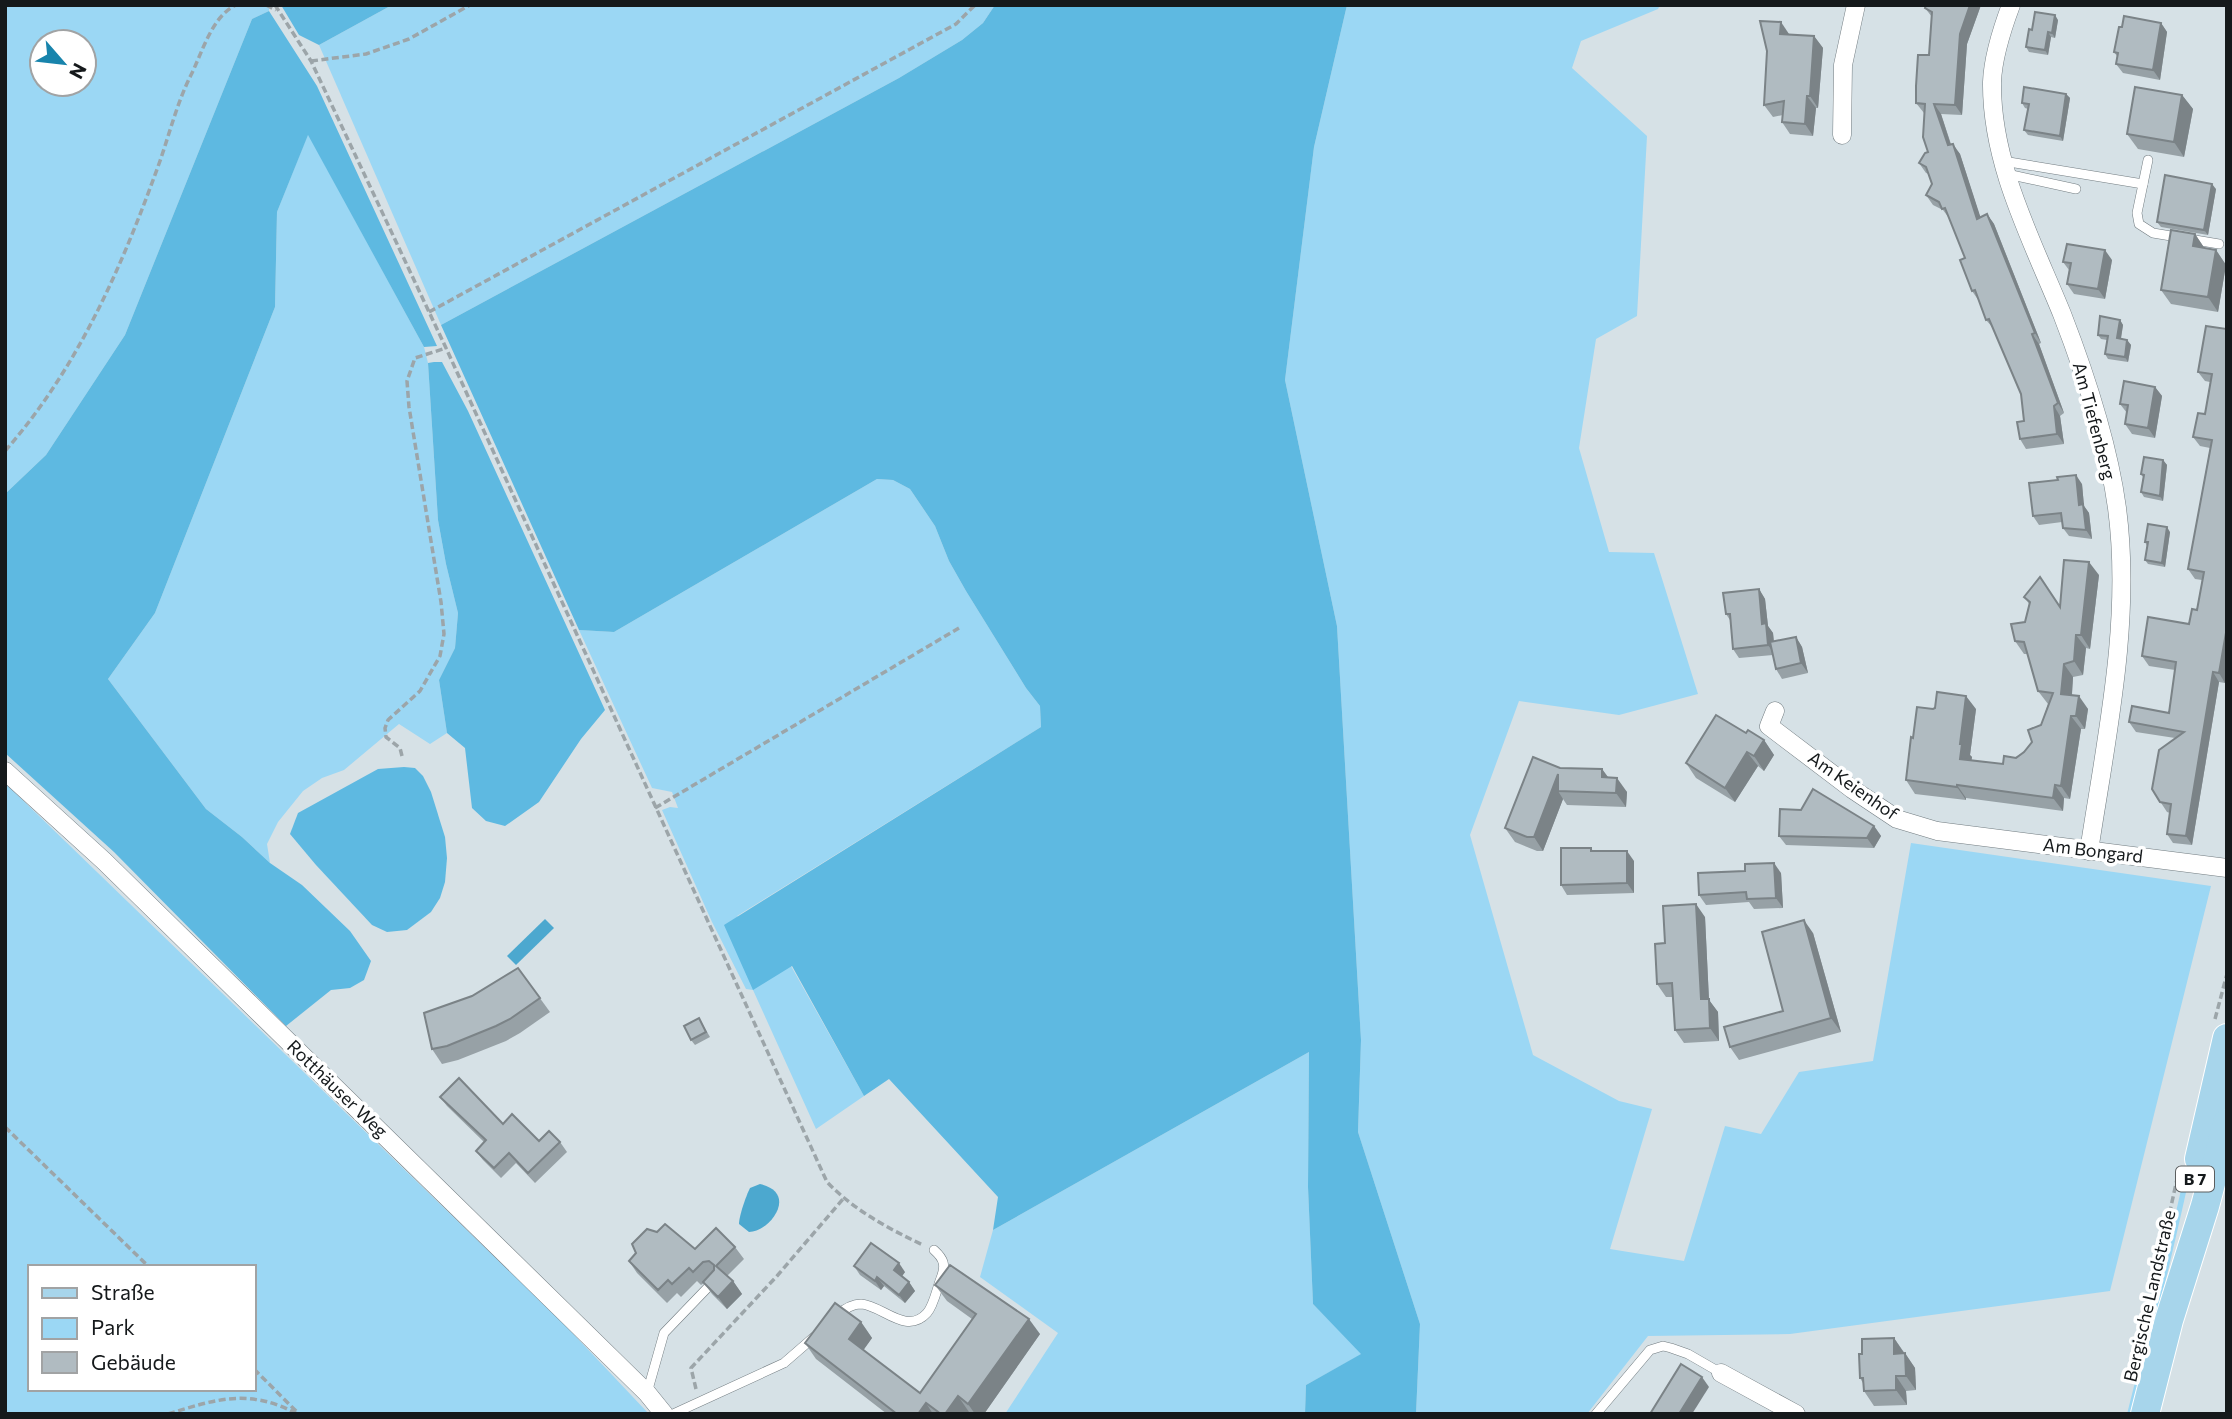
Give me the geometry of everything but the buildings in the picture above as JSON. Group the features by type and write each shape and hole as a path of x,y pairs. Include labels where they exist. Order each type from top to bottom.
{"main road":[{"name":"Bergische Landstraße","path":"2169,1320 2220,1034"},
{"name":"Bergische Landstraße","path":"2145,1414 2169,1320 2205,1206 2227,1123"}],"street":[{"path":"1842,135 1843,65 1856,5"},
{"name":"Am Tiefenberg","path":"2011,5 2000,38 1992,80 1997,136 2012,194 2062,315 2089,390 2117,508 2122,573 2117,649 2089,851"},
{"name":"Am Keienhof","path":"1775,712 1769,726 1898,819 1916,826 1959,834"},
{"name":"Rotthäuser Weg","path":"5,771 104,861 647,1393 664,1414"},
{"name":"Am Bongard","path":"1959,834 2227,868"},
{"path":"1721,1373 1796,1414"}],"lane":[{"path":"2148,160 2137,213 2143,228 2153,233 2220,244"},
{"path":"2005,167 2143,184"},
{"path":"2005,167 2076,189"},
{"path":"829,1322 849,1307 862,1304 897,1319 909,1321 928,1312 945,1268 943,1258 934,1250"},
{"path":"647,1393 664,1333 716,1280"},
{"path":"673,1414 784,1363 819,1332"},
{"path":"1596,1414 1650,1350 1663,1346 1671,1348 1688,1354 1721,1373"}],"path":[{"path":"5,451 29,423 66,370 83,340 131,236 183,91 218,21 227,9 236,5"},
{"path":"266,5 278,11"},
{"path":"275,5 312,61 827,1182 843,1199 889,1229 934,1250"},
{"path":"312,61 366,54 409,38 470,5"},
{"path":"429,312 956,24 975,5"},
{"path":"402,756 400,748 386,737 385,728 388,720 420,691 440,656 443,634 441,602 407,381 415,358 446,348"},
{"path":"655,808 959,628"},
{"path":"2220,1034 2227,974"},
{"path":"5,1127 147,1265"},
{"name":"Bergische Landstraße","path":"2155,1282 2182,1159"},
{"path":"699,1401 691,1368 778,1276 843,1199"},
{"path":"256,1371 298,1414"},
{"path":"168,1414 218,1399 235,1398 269,1401 298,1414"}],"green space":[{"path":"5,5 269,5 269,11 252,19 125,335 46,455 5,494"},
{"path":"392,5 995,5 983,23 962,40 899,78 441,325 319,45"},
{"path":"1347,5 1660,5 1658,9 1581,41 1572,68 1647,136 1637,316 1596,339 1579,448 1609,552 1654,553 1698,694 1619,715 1519,701 1470,835 1533,1055 1619,1101 1652,1109 1610,1249 1684,1261 1725,1126 1761,1134 1799,1072 1873,1061 1911,843 2211,886 2110,1291 1790,1334 1648,1336 1587,1414 1416,1414 1420,1324 1358,1132 1361,1040 1337,626 1285,380 1314,147"},
{"path":"308,134 424,347 428,363 438,520 458,613 455,648 439,680 447,733 430,744 399,724 344,770 322,778 303,791 278,822 267,844 270,863 206,809 108,679 155,613 275,307 277,212"},
{"path":"877,479 893,480 910,489 935,526 949,561 966,591 1040,706 1041,727 737,916 791,966 864,1096 816,1129 753,990 746,989 712,922 662,810 678,808 672,792 652,788 579,630 614,632"},
{"path":"5,783 562,1322 649,1414 5,1414"},
{"path":"2217,1031 2200,1127 2168,1271 2133,1414 2127,1414 2159,1287"},
{"path":"1309,1052 1308,1187 1313,1304 1362,1354 1306,1385 1305,1414 1005,1414 1058,1333 980,1277 993,1230"}],"shaded area":[{"path":"281,5 392,5 319,45 299,35"},
{"path":"995,5 1347,5 1314,147 1285,380 1337,626 1361,1040 1358,1132 1420,1324 1416,1414 1305,1414 1306,1385 1361,1354 1313,1304 1308,1187 1309,1052 993,1230 998,1197 889,1079 864,1096 792,966 753,990 724,925 1041,727 1040,706 966,591 949,561 935,526 910,489 893,480 877,479 614,632 579,630 441,325 899,78 962,40 983,23"},
{"path":"269,11 317,86 437,346 424,347 308,135 277,212 275,307 155,613 108,679 206,809 270,863 302,885 350,931 371,961 364,980 350,988 331,990 286,1026 114,852 5,753 5,494 46,455 125,335 252,19"},
{"path":"442,362 468,411 605,710 581,739 539,802 505,826 486,821 472,808 465,748 447,733 439,680 455,648 458,613 438,520 428,363"},
{"path":"415,768 423,776 431,792 445,837 445,882 440,898 431,912 407,930 387,932 372,925 290,834 298,813 378,769"},
{"path":"545,919 554,928 516,965 507,956"},
{"path":"760,1184 778,1195 779,1203 777,1211 765,1226 749,1232 739,1224 740,1216 750,1188"}]}
